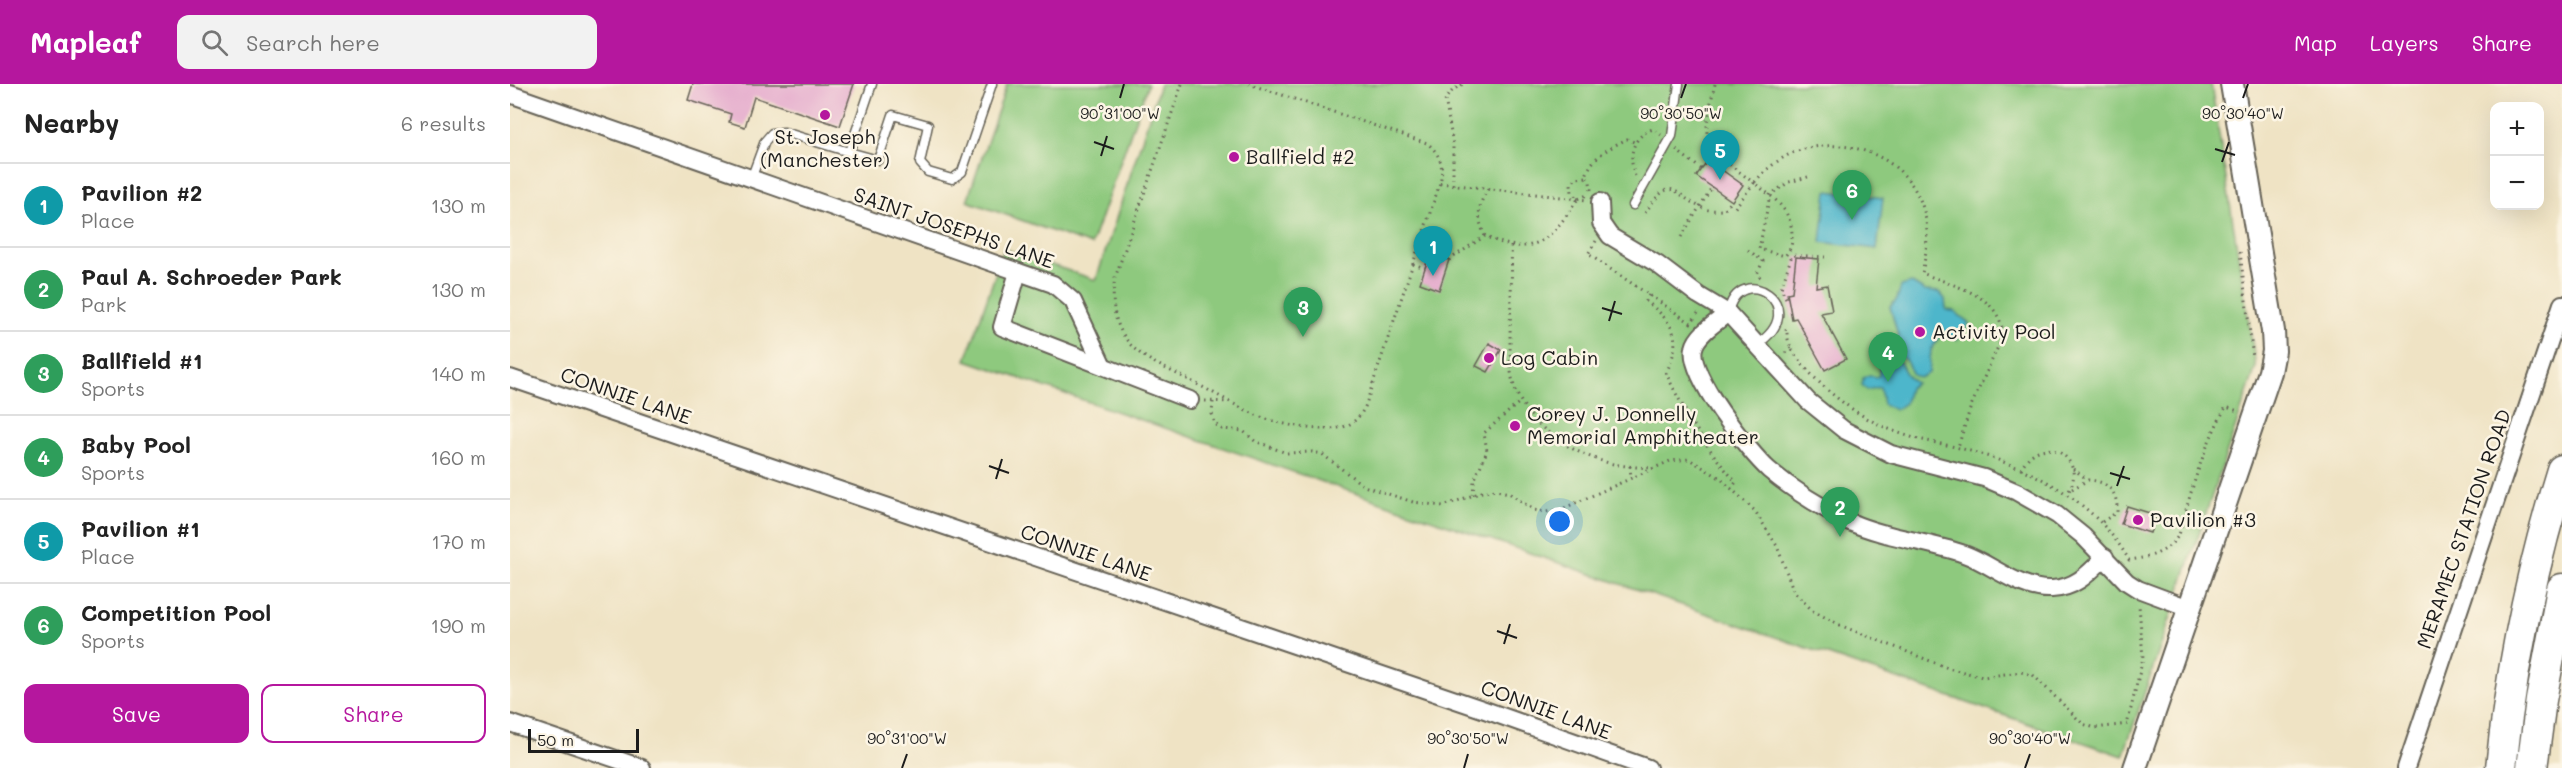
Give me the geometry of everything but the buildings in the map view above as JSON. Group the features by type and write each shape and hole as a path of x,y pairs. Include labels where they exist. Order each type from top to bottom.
{"highway":[{"path":"2501,768 2518,647 2542,542 2562,470"},
{"path":"2532,768 2544,679 2562,589"}],"street":[{"path":"2135,768 2270,372 2274,351 2273,331 2232,84"},
{"name":"SAINT JOSEPHS LANE","path":"510,94 1053,284 1073,301 1103,366"},
{"path":"1600,202 1601,223 1610,236 1657,264 1698,295 1728,313 1808,401 1844,430 1891,454 1984,478 2017,492 2057,515 2105,557 2127,582 2138,589 2189,608"},
{"path":"1018,272 1002,327 1190,400"},
{"name":"MERAMEC STATION ROAD","path":"2406,768 2562,304"},
{"path":"1728,313 1696,342 1693,360 1718,406 1755,454 1769,470 1800,492 1852,523 1963,554 2032,586 2050,590 2067,587 2084,578 2105,557"},
{"name":"CONNIE LANE","path":"510,378 1482,709 1648,768"},
{"path":"510,723 642,768"}],"lane":[{"path":"849,152 872,84"},
{"path":"751,179 765,141 772,133 784,132 878,160 893,115 928,125 920,163 928,172 952,179 962,172 992,84"},
{"path":"1633,205 1672,136 1679,84"},
{"path":"1728,313 1730,305 1741,292 1758,289 1771,295 1776,304 1777,326 1773,333 1756,345"}],"path":[{"path":"1182,84 1115,278 1113,307 1119,327 1130,345 1139,352 1257,415 1284,424 1332,428 1348,426 1365,407 1440,183 1442,165 1439,156 1427,143 1250,84"},
{"path":"1453,185 1455,170 1453,144 1446,99 1453,90 1463,84"},
{"path":"1715,84 1706,122 1710,146 1715,153 1770,195 1784,208 1792,225 1792,244 1785,256 1759,249 1770,195 1789,182 1808,177"},
{"path":"1488,189 1478,210 1479,222 1485,236 1517,248 1535,244 1551,234 1578,200 1588,195 1592,188 1586,177 1587,168 1595,159 1628,139 1635,142"},
{"path":"1733,210 1754,183 1773,164 1791,154 1835,146 1857,148 1887,160 1908,181 1923,206 1928,230 1922,273 1981,298 1996,309 2002,326 2003,336 1971,406 1958,447"},
{"path":"1578,200 1572,192 1571,184 1576,178 1586,177"},
{"path":"1440,183 1600,202"},
{"path":"1681,237 1712,187"},
{"path":"1645,213 1658,194 1670,190 1677,191 1706,209 1724,210 1732,201"},
{"path":"1599,234 1588,254 1691,323 1700,310"},
{"path":"1449,260 1485,236"},
{"path":"2238,244 2253,359"},
{"path":"1511,246 1511,374 1521,401 1539,425 1562,443 1603,462 1653,468"},
{"path":"1748,250 1763,261 1758,277 1769,280"},
{"path":"1781,288 1792,255 1825,257"},
{"path":"1413,264 1425,268"},
{"path":"1774,283 1781,288 1788,306"},
{"path":"1649,295 1646,301 1670,323 1675,333 1676,347 1666,373 1692,426 1713,456 1736,482 1732,488"},
{"path":"1781,336 1787,327 1786,335 1791,348 1822,385 1860,414 1902,434 1958,447 2021,470 2067,495 2102,522 2113,533 2129,560 2156,556 2166,550 2179,535 2203,452 2226,407 2242,412"},
{"path":"1780,356 1791,348"},
{"path":"1190,400 1230,402"},
{"path":"1473,495 1474,481 1487,450 1484,434 1521,401"},
{"path":"1213,402 1215,424 1222,429 1243,432 1255,441 1286,453 1322,454 1355,480 1374,490 1436,506 1489,491 1503,491 1534,510 1563,509 1674,459 1689,459 1732,488 1755,511 1769,530 1784,560 1794,592 1806,605 1821,615 1870,638 1948,668 1983,677 2021,672 2033,675 2089,727 2102,728 2128,723 2143,658 2138,589"},
{"path":"2021,470 2031,455 2045,449 2062,454 2072,468 2088,480 2106,484 2114,494 2117,512 2102,522"},
{"path":"1630,466 1631,478"},
{"path":"2067,495 2070,490 2072,468"},
{"path":"2070,490 2088,480"}],"green space":[{"path":"1007,84 1148,84 1091,245 967,201"},
{"path":"1160,84 2211,84 2256,367 2123,756 966,360 1004,249 1096,280"}],"water":[{"path":"1827,191 1883,198 1877,249 1821,242"},
{"name":"Activity Pool","path":"1912,283 1925,291 1939,292 1945,299 1946,310 1954,311 1969,323 1957,340 1943,330 1931,350 1929,373 1919,378 1913,375 1906,361 1892,347 1898,335 1890,307 1897,299 1901,286"},
{"path":"1890,354 1898,360 1911,380 1916,383 1909,388 1905,403 1895,410 1883,404 1880,387 1867,390 1862,385 1863,378 1869,375 1879,376 1880,359"}],"place":[{"name":"St. Joseph (Manchester)","path":"825,115"},
{"name":"Ballfield #2","path":"1234,157"},
{"name":"Pavilion #1","path":"1720,180"},
{"name":"Competition Pool","path":"1852,220"},
{"name":"Pavilion #2","path":"1433,276"},
{"name":"Activity Pool","path":"1920,332"},
{"name":"Ballfield #1","path":"1303,337"},
{"name":"Log Cabin","path":"1489,358"},
{"name":"Baby Pool","path":"1888,382"},
{"name":"Corey J. Donnelly Memorial Amphitheater","path":"1515,426"},
{"name":"Pavilion #3","path":"2138,520"},
{"name":"Paul A. Schroeder Park","path":"1840,537"}]}
